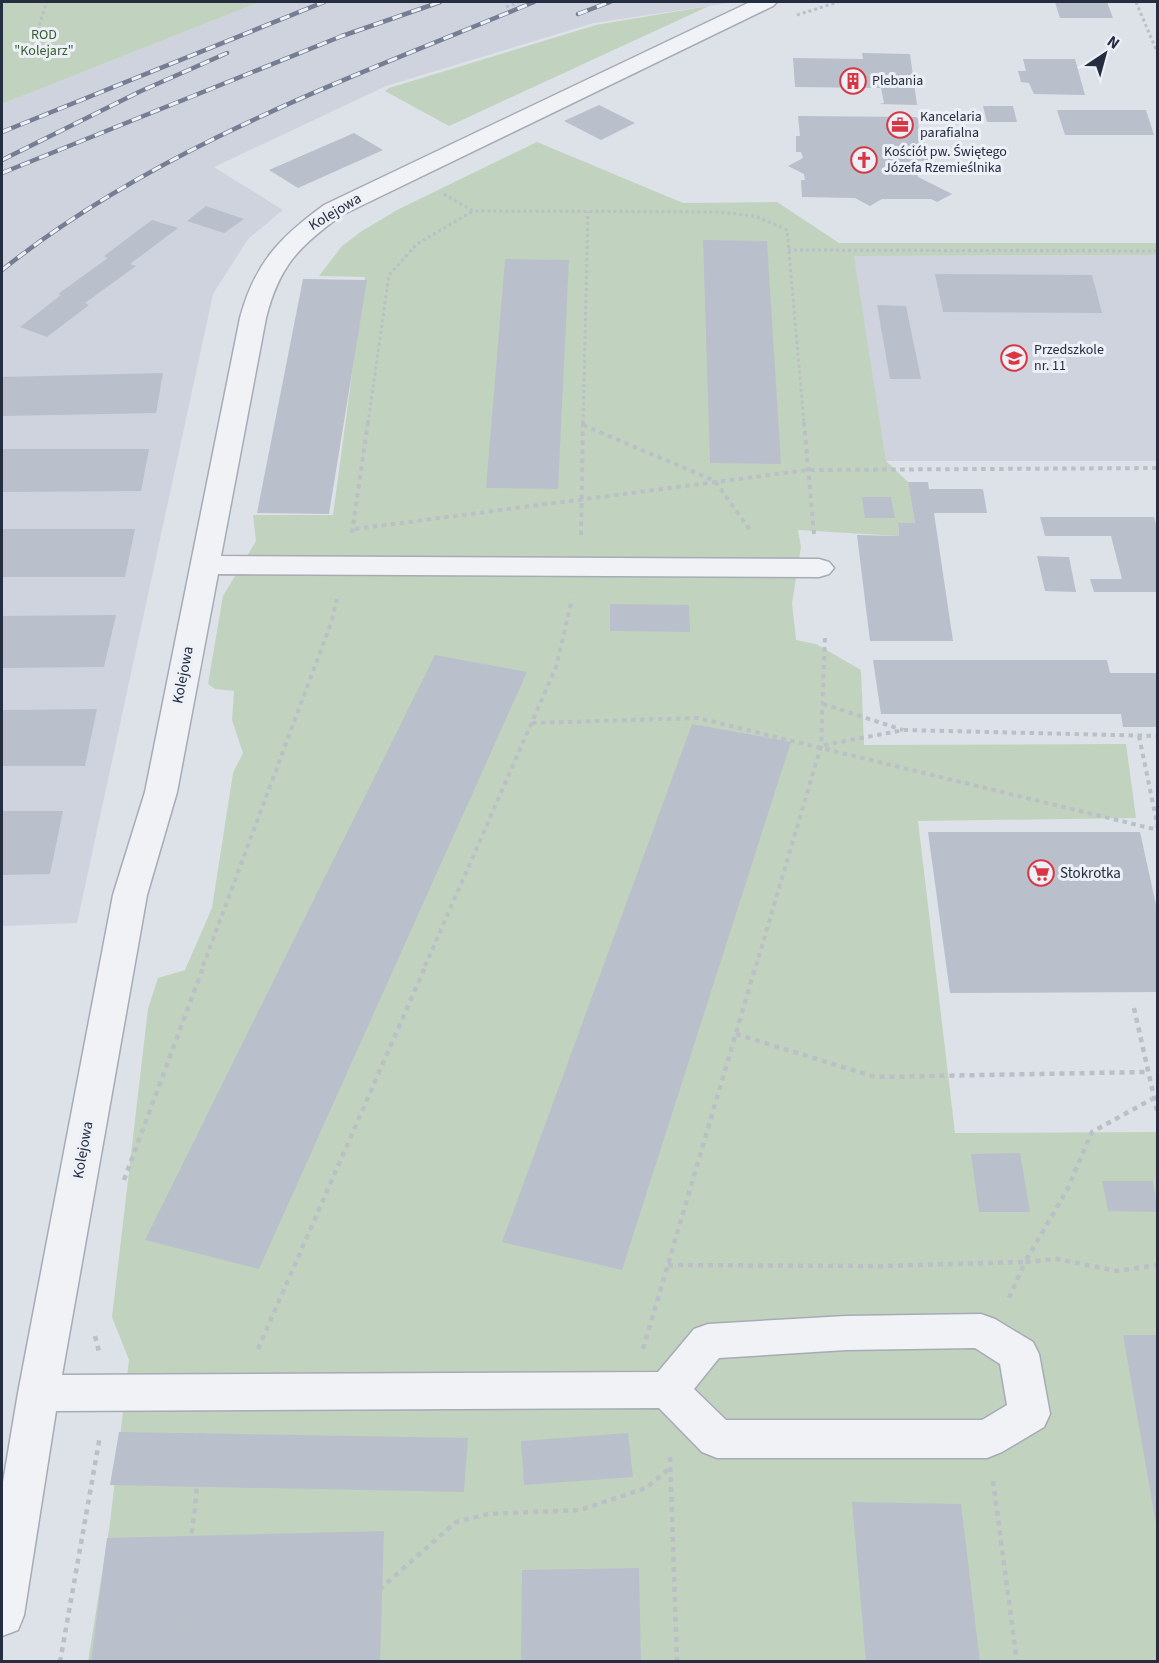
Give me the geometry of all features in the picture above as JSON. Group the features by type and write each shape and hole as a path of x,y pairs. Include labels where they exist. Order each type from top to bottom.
{"street":[{"name":"Kolejowa","path":"2,1615 38,1393 130,895 161,792 257,298 265,278 278,255 302,232 333,210 754,7 783,9"},
{"path":"204,565 819,568"},
{"path":"38,1393 107,1395 222,1392 649,1390 717,1439 987,1439 1029,1414 1019,1354 981,1331 846,1333 708,1341 649,1390"}],"path":[{"path":"37,31 47,2"},
{"path":"506,7 519,2"},
{"path":"783,9 838,2"},
{"path":"1136,2 1158,54"},
{"path":"439,191 473,211 752,214 786,230 814,536"},
{"path":"120,1190 331,623 352,530 389,275 417,244 473,211"},
{"path":"174,1662 195,1508 222,1392 556,667 580,567 588,212"},
{"path":"788,250 1158,251"},
{"path":"583,425 715,481 777,569"},
{"path":"352,530 808,470 1158,468"},
{"path":"678,1662 670,1468 649,1390 668,1265 821,746 825,635"},
{"path":"823,704 904,730"},
{"path":"532,723 698,718 1158,829 1139,736"},
{"path":"821,746 904,730 1158,736"},
{"path":"1134,1008 1152,1099 1158,1115"},
{"path":"736,1034 874,1077 1146,1072"},
{"path":"992,1337 1025,1262 1067,1190 1092,1132 1152,1099"},
{"path":"668,1265 881,1266 1057,1259 1116,1271 1158,1265"},
{"path":"60,1662 107,1395 95,1332"},
{"path":"987,1439 1017,1662"},
{"path":"297,1662 456,1522 488,1514 580,1510 646,1488 670,1468"}],"shaded area":[{"path":"260,2 735,2 594,23 386,86 214,167 283,210 248,239 213,294 77,923 2,926 2,104"},
{"name":"Przedszkole nr. 11","path":"1157,255 1157,461 886,461 853,256"}],"green space":[{"name":"ROD \"Kolejarz\"","path":"2,2 260,2 2,104"},
{"path":"709,6 449,126 385,91 596,25"},
{"path":"537,142 683,203 777,202 839,243 1157,243 1157,255 854,256 886,461 908,482 915,523 898,523 899,536 798,530 801,547 792,603 796,640 816,644 861,670 864,745 1126,744 1136,818 918,821 955,1133 1157,1132 1157,1661 88,1662 110,1523 129,1360 112,1317 148,1009 158,978 185,970 212,908 233,773 243,753 232,720 234,691 215,689 208,684 223,596 256,541 253,515 333,515 365,277 319,276 342,246 362,231 397,210"}],"building":[{"path":"1055,2 1107,2 1113,18 1060,18"},
{"name":"Plebania","path":"862,53 910,54 917,105 879,104 884,103 881,88 795,87 793,58 863,59"},
{"path":"1023,59 1075,59 1085,95 1034,94 1029,83 1021,82 1018,71 1026,71"},
{"path":"599,105 635,123 601,140 564,121"},
{"path":"983,106 1013,106 1017,122 987,122"},
{"path":"1057,110 1146,110 1154,135 1065,135"},
{"name":"Kościół pw. Świętego Józefa Rzemieślnika","path":"798,116 916,117 921,121 918,123 920,137 924,137 929,161 915,161 918,177 952,194 937,202 931,199 882,199 870,206 855,198 802,197 801,180 805,180 804,174 788,166 803,158 801,152 796,152 796,136 800,136"},
{"path":"354,133 383,150 298,188 269,170"},
{"path":"206,206 244,219 224,233 187,221"},
{"path":"152,220 178,228 130,264 136,266 85,303 89,305 47,337 20,327 61,295 58,294 108,258 104,256"},
{"path":"703,240 767,241 781,464 710,463"},
{"path":"505,259 569,260 558,489 486,488"},
{"path":"935,274 1092,275 1102,313 943,312"},
{"path":"303,279 367,280 329,514 257,513"},
{"path":"877,305 906,306 921,379 890,379"},
{"path":"163,373 156,413 2,416 2,377"},
{"path":"2,449 149,449 141,491 2,492"},
{"path":"908,482 928,482 929,489 983,489 987,513 934,513 953,641 870,641 857,535 899,536 898,523 915,523"},
{"path":"862,497 891,497 895,518 865,518"},
{"path":"1040,517 1154,517 1158,530 1158,592 1094,592 1090,579 1122,579 1111,536 1045,536"},
{"path":"2,529 135,529 125,577 2,577"},
{"path":"1037,556 1069,557 1076,592 1045,591"},
{"path":"610,604 689,605 690,632 610,631"},
{"path":"116,615 104,667 2,668 2,616"},
{"path":"435,655 527,672 259,1269 145,1240"},
{"path":"873,660 1107,660 1110,673 1158,673 1158,727 1123,727 1121,714 881,714"},
{"path":"97,709 85,766 2,766 2,710"},
{"path":"692,724 791,742 622,1270 502,1242"},
{"path":"2,811 63,811 50,874 2,875"},
{"name":"Stokrotka","path":"928,832 1140,832 1158,914 1158,992 950,993"},
{"path":"1020,1153 1030,1212 979,1212 971,1154"},
{"path":"1102,1181 1153,1181 1158,1212 1108,1211"},
{"path":"1123,1335 1158,1335 1158,1524 1156,1524"},
{"path":"119,1432 468,1438 464,1492 110,1485"},
{"path":"628,1433 633,1477 524,1485 521,1441"},
{"path":"852,1502 961,1504 980,1662 866,1662"},
{"path":"384,1531 380,1662 91,1662 107,1538"},
{"path":"639,1568 641,1662 521,1662 522,1570"}],"railway":[{"path":"2,132 324,2"},
{"path":"2,173 342,36 440,2"},
{"path":"2,270 62,226 126,186 191,150 327,87 534,2"},
{"path":"578,14 610,2"},
{"path":"2,160 141,91 227,53"}],"place":[{"name":"Plebania","path":"853,81"},
{"name":"Kancelaria parafialna","path":"900,125"},
{"name":"Kościół pw. Świętego Józefa Rzemieślnika","path":"864,160"},
{"name":"Przedszkole nr. 11","path":"1014,358"},
{"name":"Stokrotka","path":"1041,873"}]}
